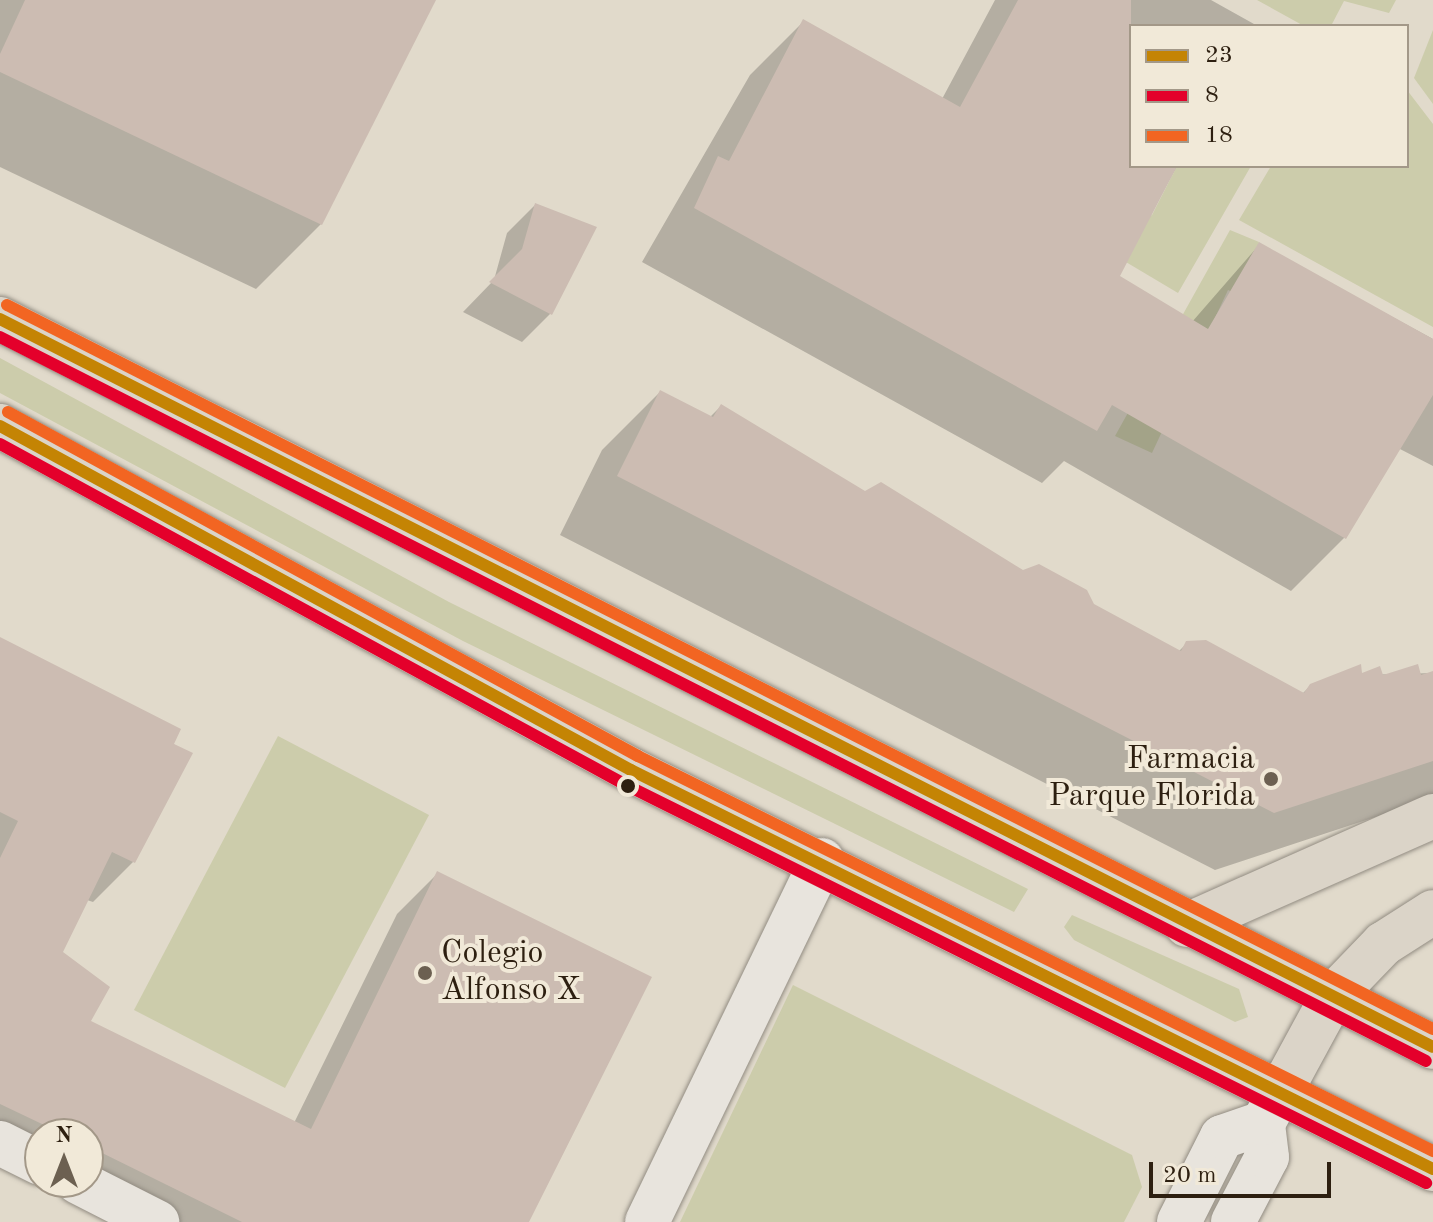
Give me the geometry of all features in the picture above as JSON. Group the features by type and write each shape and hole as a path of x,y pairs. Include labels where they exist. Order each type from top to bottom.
{"main road":[{"path":"0,319 1187,925 1433,1047"},
{"path":"0,426 631,770 822,860 1272,1107 1433,1169"},
{"path":"1187,925 1433,816"},
{"path":"1272,1107 1332,997 1375,951 1433,912"}],"street":[{"path":"647,1222 822,860"},
{"path":"1179,1222 1222,1137 1272,1107"},
{"path":"1233,1222 1267,1157 1272,1107"},
{"path":"0,1143 24,1155"},
{"path":"104,1195 157,1222"}],"green space":[{"path":"1257,0 1396,0 1389,13 1344,1 1332,24 1300,24"},
{"path":"1433,30 1433,104 1414,78"},
{"path":"1409,93 1433,124 1433,327 1239,220 1270,168 1409,168"},
{"path":"1176,168 1250,168 1178,293 1099,246 1152,215"},
{"path":"1230,230 1259,242 1244,297 1228,290 1152,453 1115,436"},
{"path":"0,358 449,602 1028,889 1014,912 463,641 0,393"},
{"path":"278,736 429,815 285,1088 134,1010"},
{"path":"1072,915 1239,989 1248,1017 1235,1022 1074,940 1064,927"},
{"path":"793,985 1132,1155 1142,1187 1124,1222 680,1222"}],"building":[{"path":"25,0 436,0 322,225 0,72 0,54"},
{"path":"1018,0 1131,0 1129,168 1176,168 1120,276 1208,329 1259,242 1433,339 1433,395 1346,539 1112,405 1097,431 694,208 718,156 729,161 803,19 960,107"},
{"path":"535,203 597,227 552,315 489,282 522,249"},
{"path":"660,390 713,417 721,404 865,491 881,482 1023,570 1039,564 1087,590 1094,604 1181,651 1186,641 1206,640 1304,693 1310,684 1361,664 1362,673 1380,666 1383,675 1418,664 1421,675 1433,671 1433,761 1274,813 617,476"},
{"path":"0,637 181,729 174,744 193,753 135,863 112,852 63,952 110,987 91,1021 311,1129 437,871 652,977 529,1222 242,1222 104,1154 104,1118 29,1118 0,1104 0,858 18,821 0,812"}],"transit line":[{"name":"18","path":"7,305 1433,1029"},
{"name":"23","path":"0,319 1433,1047"},
{"name":"8","path":"0,337 1426,1061"},
{"name":"18","path":"8,412 638,756 1433,1151"},
{"name":"23","path":"0,426 631,770 1433,1169"},
{"name":"8","path":"0,444 624,784 1426,1183"}],"place":[{"name":"Farmacia Parque Florida","path":"1271,779"},
{"name":"Colegio Alfonso X","path":"425,973"}]}
